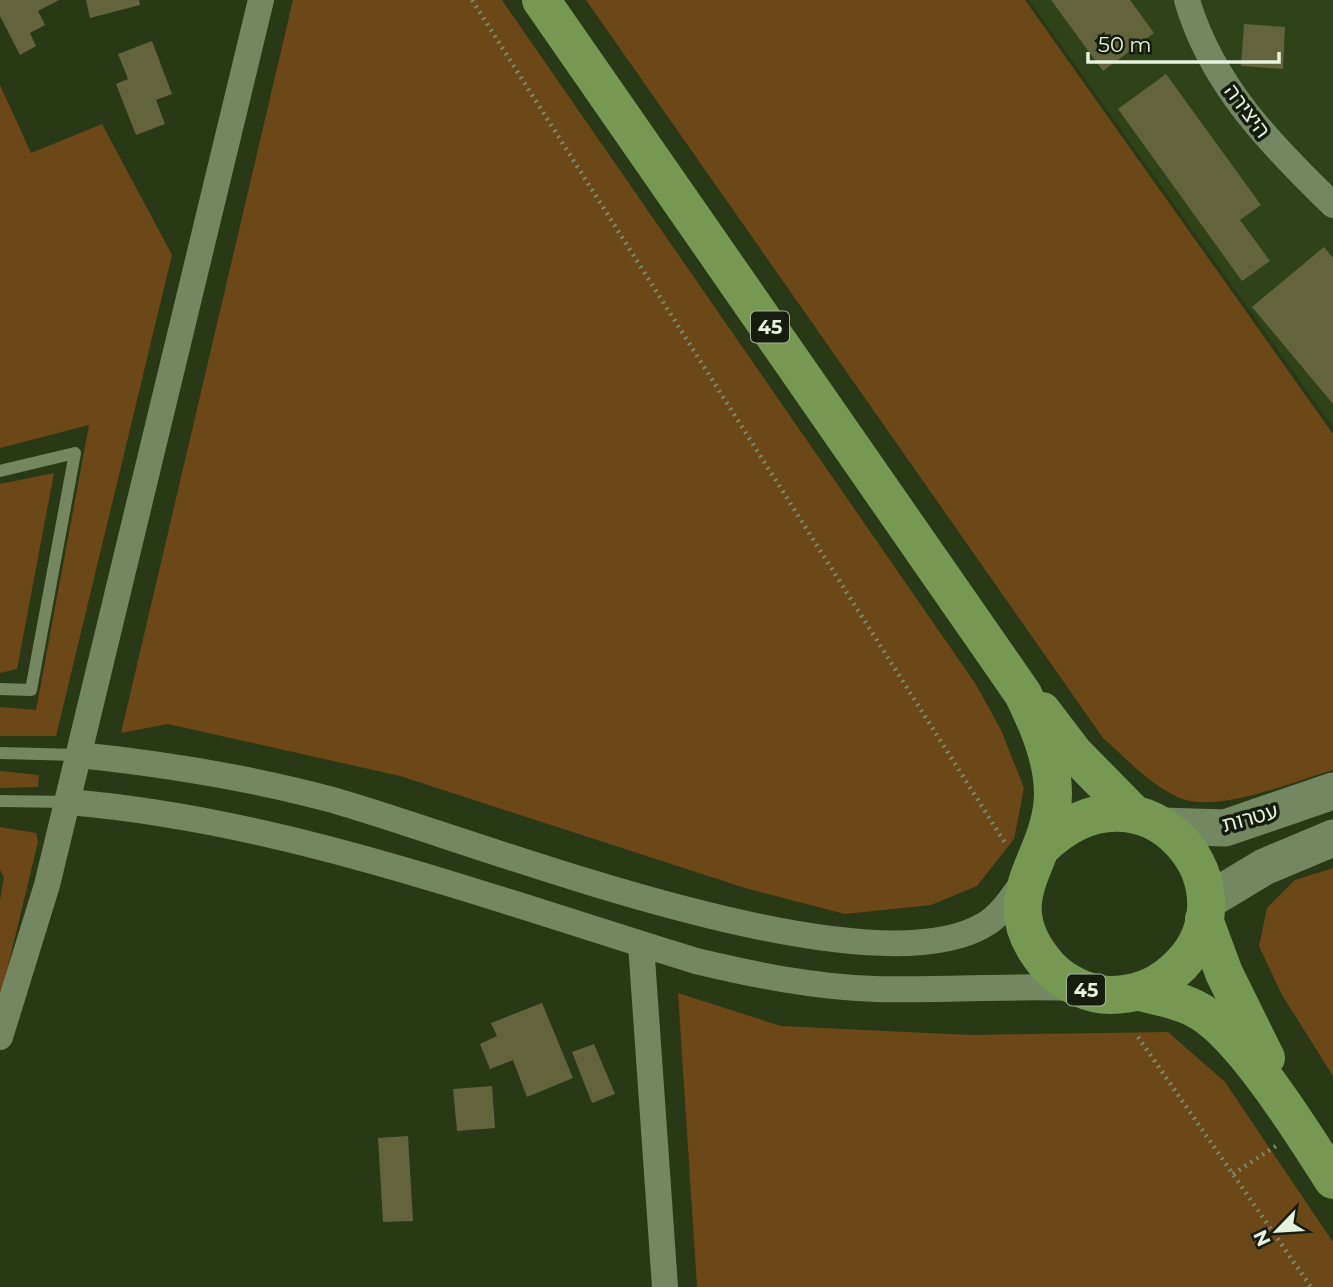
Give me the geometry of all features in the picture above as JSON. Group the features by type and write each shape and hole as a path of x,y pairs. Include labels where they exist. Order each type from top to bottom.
{"highway":[{"name":"45","path":"541,0 998,655 1074,753 1149,820 1181,840 1194,859 1203,880 1205,911 1224,973 1300,1130"},
{"name":"45","path":"998,655 1028,704 1050,767 1051,817 1034,862 1023,903 1027,929 1037,953 1055,973 1078,988 1109,995 1140,992 1163,981 1183,964 1197,943 1205,911"},
{"path":"1034,862 1059,830 1082,817 1108,812 1149,820"},
{"name":"45","path":"1140,992 1201,1012 1225,1032 1300,1130 1333,1180"}],"street":[{"path":"0,1037 47,885 68,802 261,0"},
{"name":"היצירה","path":"1187,0 1207,52 1229,90 1271,142 1333,205"},
{"path":"79,755 192,768 319,797 708,915 812,937 922,942 959,934 984,925 1001,910 1034,862"},
{"name":"עטרות","path":"1149,820 1225,828 1333,791"},
{"path":"68,802 184,815 317,845 641,944 750,974 806,984 874,989 1012,985 1078,988"},
{"path":"1205,911 1264,867 1333,838"},
{"path":"641,944 665,1287"}],"lane":[{"path":"0,471 75,453 31,690 0,690"},
{"path":"0,754 79,755"},
{"path":"0,802 68,802"}],"path":[{"path":"472,0 1034,862"},
{"path":"1138,1037 1311,1287"},
{"path":"1233,1174 1300,1130"}],"shaded area":[{"path":"293,0 502,0 975,683 1001,730 1024,788 1014,839 977,886 931,905 845,914 745,888 400,776 168,724 121,733"},
{"path":"586,0 1025,0 1333,434 1333,770 1235,799 1196,802 1169,793 1139,771 1103,738"},
{"path":"1029,0 1333,0 1333,427"},
{"path":"0,85 31,153 102,124 172,255 56,736 0,736 0,707 36,710 89,425 0,448"},
{"path":"54,473 17,669 0,673 0,484"},
{"path":"0,771 39,775 38,787 0,788"},
{"path":"0,827 36,833 38,842 0,999 0,900 4,877 0,870"},
{"path":"1333,868 1333,1076 1282,995 1259,946 1267,908 1295,880"},
{"path":"678,993 781,1026 970,1035 1168,1032 1225,1082 1333,1242 1333,1287 697,1287"}],"building":[{"path":"0,0 59,0 38,11 45,25 30,33 36,46 20,55 0,16"},
{"path":"86,0 139,0 140,5 90,18"},
{"path":"1051,0 1130,0 1154,33 1103,71"},
{"path":"1244,24 1285,27 1283,69 1241,66"},
{"path":"152,41 172,94 156,100 165,124 136,135 116,84 128,79 118,54"},
{"path":"1166,74 1261,205 1240,220 1270,261 1242,281 1118,109"},
{"path":"1324,247 1333,258 1333,404 1252,307"},
{"path":"542,1003 573,1078 527,1097 513,1060 490,1069 480,1044 497,1036 491,1023"},
{"path":"594,1044 615,1094 592,1103 572,1052"},
{"path":"492,1086 495,1128 457,1131 453,1089"},
{"path":"408,1136 413,1221 383,1222 378,1138"}]}
